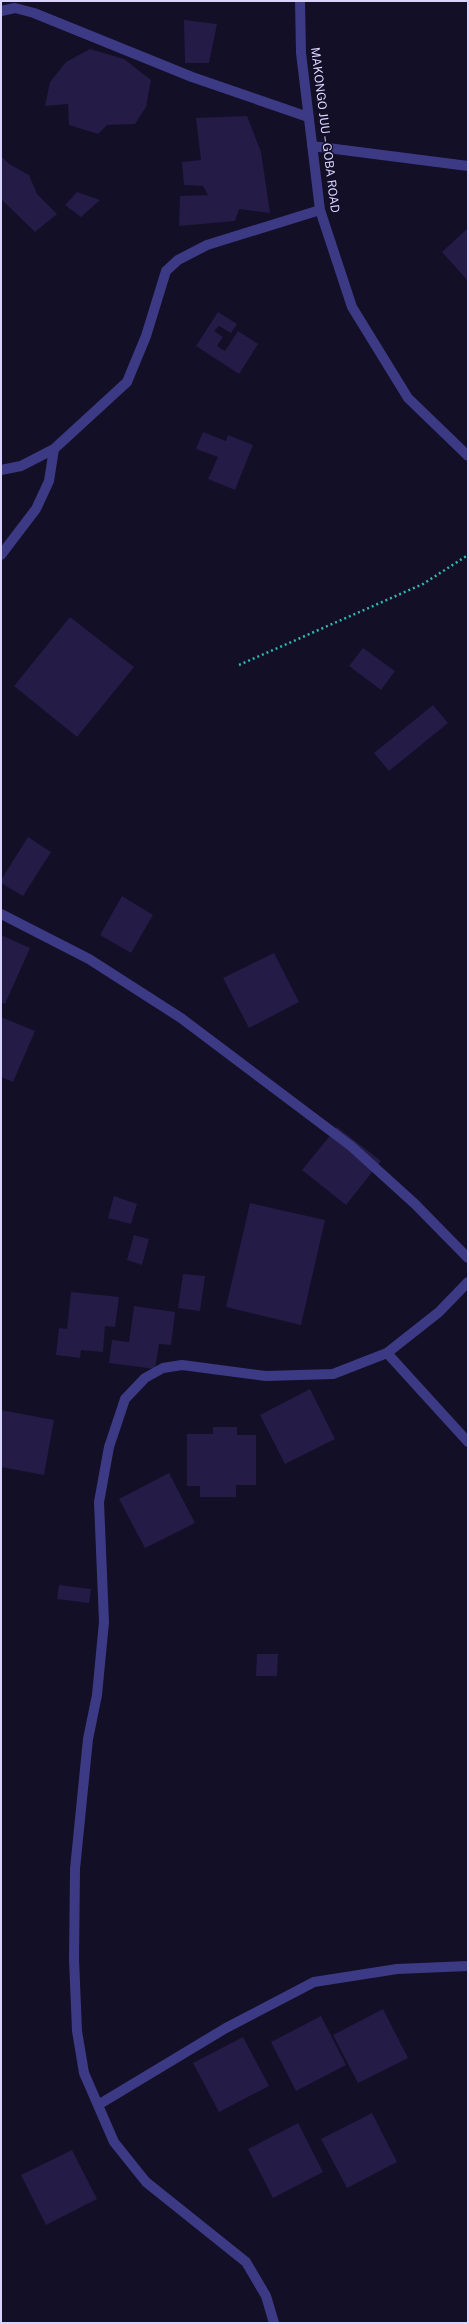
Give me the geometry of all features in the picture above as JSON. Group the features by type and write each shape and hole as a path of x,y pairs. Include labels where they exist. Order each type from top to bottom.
{"street":[{"name":"MAKONGO JUU – GOBA ROAD","path":"300,1 301,53 320,210 352,307 408,398 468,456"},
{"path":"1,11 15,8 34,13 192,77 308,117"},
{"path":"312,146 468,166"},
{"path":"1,470 21,466 54,449 127,382 146,336 166,272 178,260 207,245 320,210"},
{"path":"1,555 36,509 48,481 54,449"},
{"path":"1,914 89,959 188,1023 351,1146 416,1204 468,1258"},
{"path":"274,2323 266,2296 246,2262 146,2182 114,2142 84,2073 77,2031 74,1959 75,1869 88,1739 97,1695 104,1622 99,1502 109,1446 125,1399 145,1378 163,1368 182,1365 266,1376 333,1374 387,1353 439,1312 468,1282"},
{"path":"387,1353 468,1442"},
{"path":"98,2105 226,2028 314,1982 397,1969 468,1966"}],"path":[{"path":"239,665 424,584 468,555"}],"building":[{"path":"184,20 217,24 209,63 185,63"},
{"path":"90,49 124,59 151,80 146,107 135,124 107,125 98,134 69,125 68,104 45,106 50,82 66,62"},
{"path":"247,116 261,152 270,213 239,209 235,221 179,226 180,196 208,195 203,186 184,185 182,162 201,160 196,118"},
{"path":"1,156 9,164 29,175 37,194 57,214 35,232 1,199"},
{"path":"77,192 100,200 81,217 65,205"},
{"path":"468,228 468,281 442,252"},
{"path":"218,312 237,324 231,333 219,326 214,331 223,337 217,346 225,351 238,331 258,344 239,374 196,346"},
{"path":"203,432 226,441 228,435 253,445 235,490 208,479 218,457 196,449"},
{"path":"70,617 134,667 77,737 14,686"},
{"path":"363,648 395,671 381,690 349,666"},
{"path":"433,705 448,723 389,771 374,753"},
{"path":"28,837 51,852 23,896 1,883 1,880"},
{"path":"122,896 153,915 131,953 100,935"},
{"path":"1,935 30,948 5,1004 1,1002"},
{"path":"274,953 299,1002 249,1028 223,978"},
{"path":"1,1017 35,1031 13,1082 1,1077"},
{"path":"337,1127 381,1161 346,1205 302,1170"},
{"path":"114,1196 137,1204 131,1224 108,1218"},
{"path":"250,1203 325,1220 301,1325 226,1307"},
{"path":"134,1235 149,1239 142,1265 127,1260"},
{"path":"183,1274 205,1276 200,1311 178,1308"},
{"path":"71,1292 119,1297 115,1327 105,1326 103,1352 81,1350 80,1358 56,1355 59,1328 67,1329"},
{"path":"134,1306 175,1312 171,1345 159,1344 155,1369 109,1363 112,1340 129,1342"},
{"path":"310,1389 335,1439 285,1464 260,1415"},
{"path":"1,1410 54,1420 44,1475 1,1467"},
{"path":"213,1427 237,1427 237,1435 256,1435 256,1485 236,1485 236,1497 200,1497 200,1486 187,1486 187,1434 213,1434"},
{"path":"169,1473 195,1523 145,1548 119,1499"},
{"path":"59,1585 91,1589 89,1603 57,1599"},
{"path":"257,1654 278,1654 277,1676 256,1676"},
{"path":"383,2009 408,2058 358,2083 333,2035"},
{"path":"321,2016 346,2065 296,2091 271,2042"},
{"path":"243,2037 269,2086 219,2112 193,2063"},
{"path":"372,2113 397,2162 347,2188 321,2139"},
{"path":"298,2123 323,2172 273,2198 248,2149"},
{"path":"72,2150 97,2199 46,2225 21,2175"}]}
